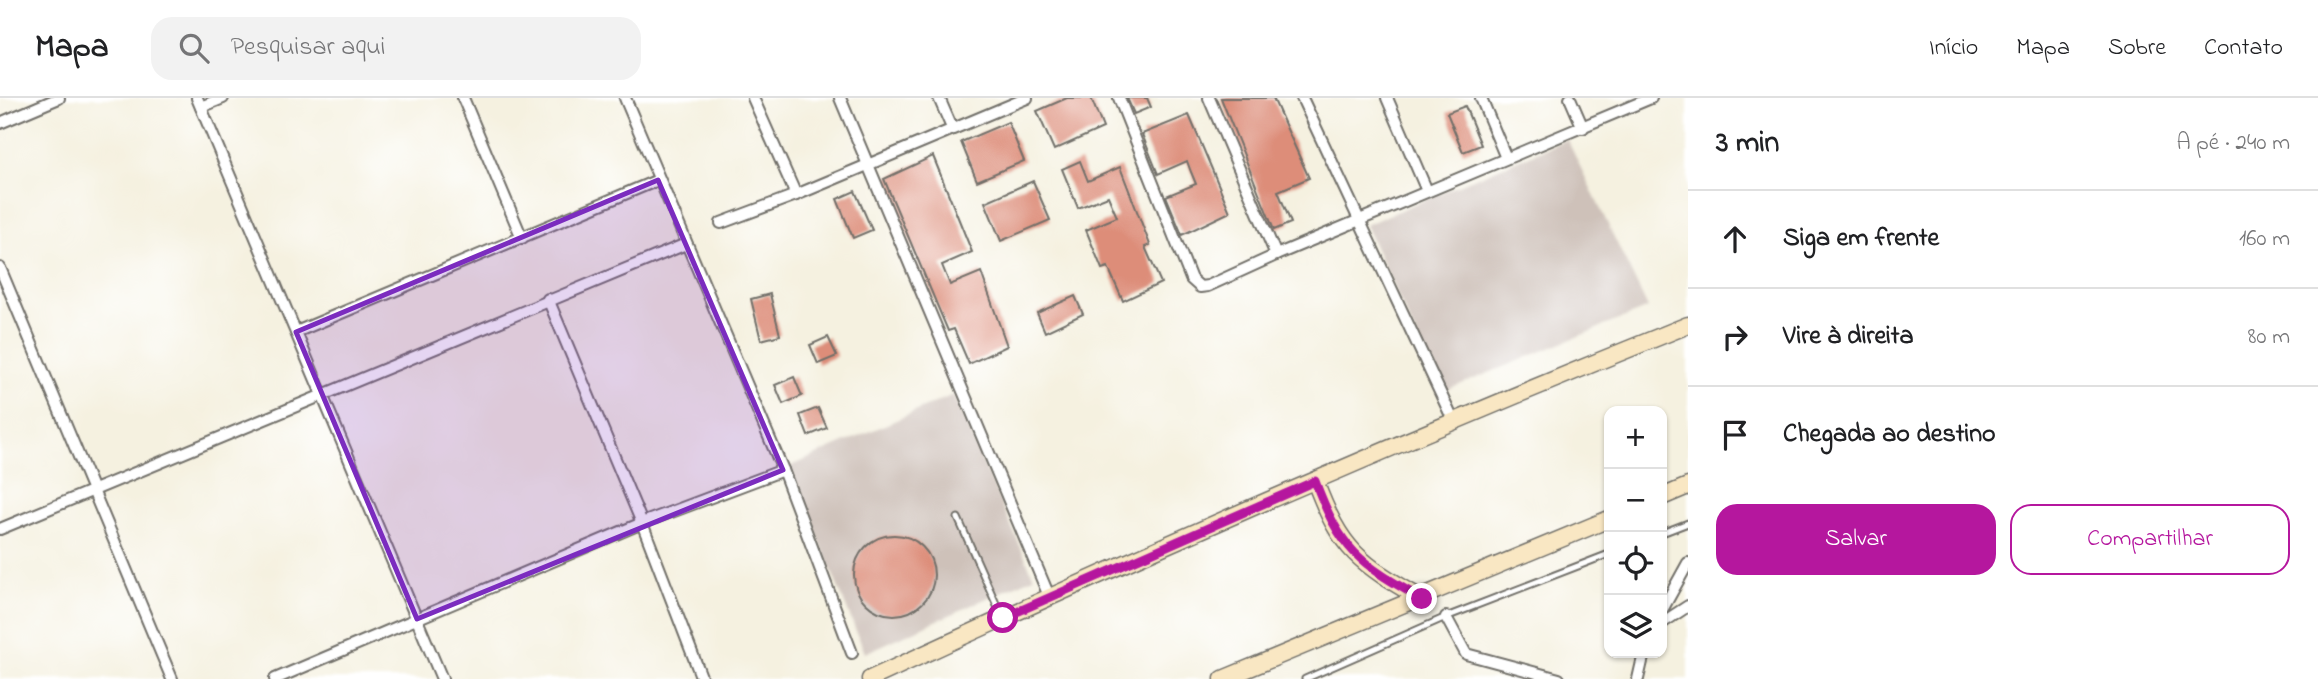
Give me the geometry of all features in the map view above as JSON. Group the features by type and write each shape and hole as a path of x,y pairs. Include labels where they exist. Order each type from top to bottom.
{"main road":[{"path":"870,679 1049,596 1453,420 1688,325"},
{"path":"1315,481 1326,511 1345,545 1374,570 1422,599"},
{"path":"1667,495 1688,486"},
{"path":"1223,679 1422,599 1604,521"}],"street":[{"path":"0,123 59,98"},
{"path":"223,98 199,103 442,679"},
{"path":"463,98 522,238"},
{"path":"625,98 657,180 783,470 852,653"},
{"path":"754,98 796,195"},
{"path":"840,98 1049,596"},
{"path":"939,98 952,128"},
{"path":"721,223 796,195 1026,98"},
{"path":"1119,98 1191,279 1200,287 1208,286 1358,219 1651,98"},
{"path":"1209,98 1276,255"},
{"path":"1302,98 1453,420"},
{"path":"1387,98 1427,191"},
{"path":"1481,98 1506,158"},
{"path":"1570,98 1583,128"},
{"path":"296,332 657,180"},
{"path":"0,529 548,299 686,244"},
{"path":"0,268 172,679"},
{"path":"548,299 642,523 702,679"},
{"path":"275,679 642,523 783,470"},
{"path":"1667,601 1688,563"},
{"path":"1667,621 1688,606"},
{"path":"1446,617 1466,654 1559,679"},
{"path":"1638,679 1643,658"}],"lane":[{"path":"958,518 1003,618"},
{"path":"1667,532 1688,523"},
{"path":"1305,679 1446,617 1604,556"}],"highlighted area":[{"path":"658,180 783,470 417,619 296,332"}],"shaded area":[{"path":"1567,139 1648,308 1442,392 1365,225"},
{"path":"953,395 1034,577 865,653 789,467"}],"building":[{"path":"1067,98 1091,98 1103,128 1054,150 1037,111"},
{"path":"1127,98 1147,98 1151,107 1134,114"},
{"path":"1221,98 1273,98 1309,178 1278,191 1291,223 1274,230"},
{"path":"1465,106 1481,145 1463,152 1447,113"},
{"path":"1189,115 1230,212 1182,235 1166,196 1196,184 1187,161 1158,174 1142,134"},
{"path":"1008,122 1024,161 977,181 961,142"},
{"path":"933,156 972,252 942,265 950,285 981,272 1007,346 969,364 954,329 948,331 884,179"},
{"path":"1080,161 1088,181 1120,167 1150,245 1145,247 1161,283 1123,301 1108,267 1102,269 1086,230 1117,217 1108,196 1078,208 1062,169"},
{"path":"1033,181 1050,220 1001,241 985,202"},
{"path":"855,191 872,230 853,238 837,199"},
{"path":"770,294 780,335 761,340 751,299"},
{"path":"1075,296 1083,314 1045,332 1037,313"},
{"path":"828,337 837,356 818,364 810,345"},
{"path":"794,377 802,396 783,404 775,385"},
{"path":"818,408 827,428 808,436 800,415"},
{"path":"894,535 909,538 922,547 931,560 934,575 931,590 922,603 909,612 894,615 879,612 866,603 857,590 854,575 857,560 866,547 879,538"}],"route":[{"path":"1003,618 1315,481 1326,511 1345,545 1374,570 1422,599"}]}
